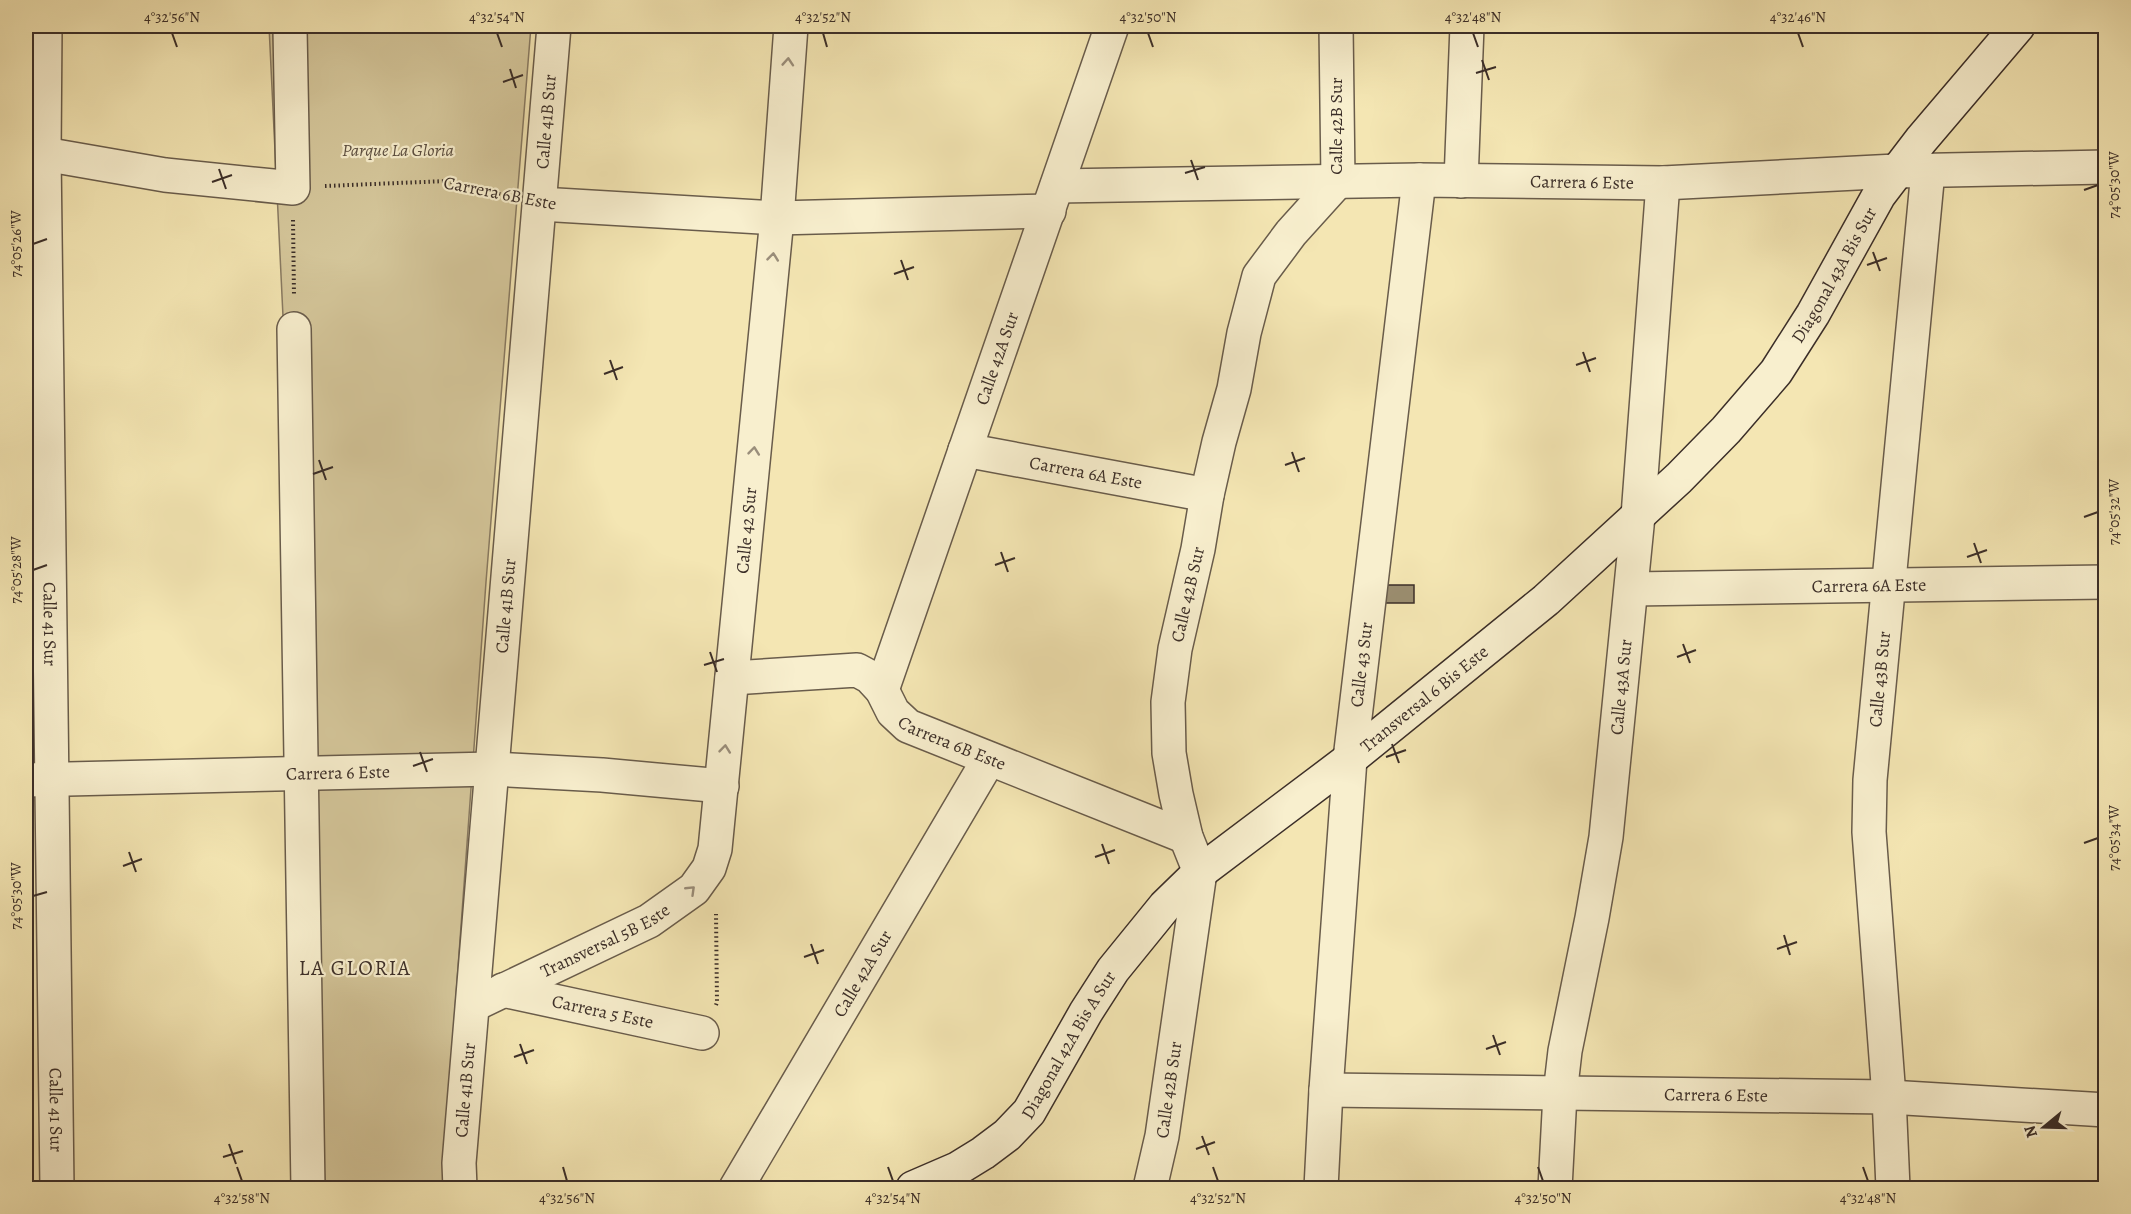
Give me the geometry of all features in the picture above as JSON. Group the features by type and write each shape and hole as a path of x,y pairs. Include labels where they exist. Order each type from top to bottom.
{"street":[{"name":"Calle 41 Sur","path":"45,26 35,155 39,779 57,1188"},
{"name":"Calle 41B Sur","path":"460,1188 459,1162 554,26"},
{"name":"Calle 42 Sur","path":"715,849 777,218 791,26"},
{"name":"Calle 42A Sur","path":"882,690 1112,26"},
{"name":"Calle 42B Sur","path":"1150,1188 1162,1137 1200,872 1186,837 1169,753 1168,702 1175,649 1198,549 1207,495 1259,276 1291,233 1338,181 1336,26"},
{"path":"1461,181 1467,26"},
{"name":"Diagonal 43A Bis Sur","path":"1638,516 1695,462 1776,372 1813,314 1863,222 1896,171 2018,26"},
{"path":"35,155 165,176 292,188 290,29"},
{"name":"Carrera 6 Este","path":"1053,199 1338,181 1663,183 1896,171 2106,167"},
{"name":"Calle 43B Sur","path":"1893,1188 1889,1097 1869,832 1870,780 1928,171"},
{"name":"Calle 43 Sur","path":"1321,1188 1350,759 1419,180"},
{"name":"Calle 43A Sur","path":"1555,1188 1560,1094 1569,1023 1592,918 1606,837 1632,589 1663,183"},
{"name":"Carrera 6B Este","path":"540,204 777,218 1053,199"},
{"path":"294,329 308,1188"},
{"name":"Carrera 6A Este","path":"965,450 1207,495"},
{"name":"Transversal 6 Bis Este","path":"1200,872 1350,759 1546,600 1638,516"},
{"name":"Carrera 6A Este","path":"1632,589 2106,582"},
{"name":"Carrera 6B Este","path":"732,678 857,670 870,677 882,690 893,712 908,726 1186,837"},
{"name":"Calle 42A Sur","path":"736,1188 989,759"},
{"name":"Carrera 6 Este","path":"39,779 492,769 722,786"},
{"name":"Transversal 5B Este","path":"473,1005 649,921 671,907 694,889 708,868 715,849"},
{"name":"Diagonal 42A Bis A Sur","path":"913,1188 957,1169 983,1153 1029,1112 1086,1012 1113,970 1165,906 1200,872"},
{"name":"Carrera 5 Este","path":"503,990 702,1033"},
{"name":"Carrera 6 Este","path":"1326,1090 1889,1097 2106,1110"}],"path":[{"name":"Carrera 6B Este","path":"292,188 447,181 540,204"},
{"path":"292,188 294,329"},
{"path":"702,1033 717,1002 716,908"}],"green space":[{"name":"Parque La Gloria","path":"269,26 531,26 486,582 446,1133 450,1188 325,1188"}],"building":[{"path":"1384,585 1414,585 1414,603 1384,603"}],"district":[{"name":"LA GLORIA","path":"355,968"}]}
